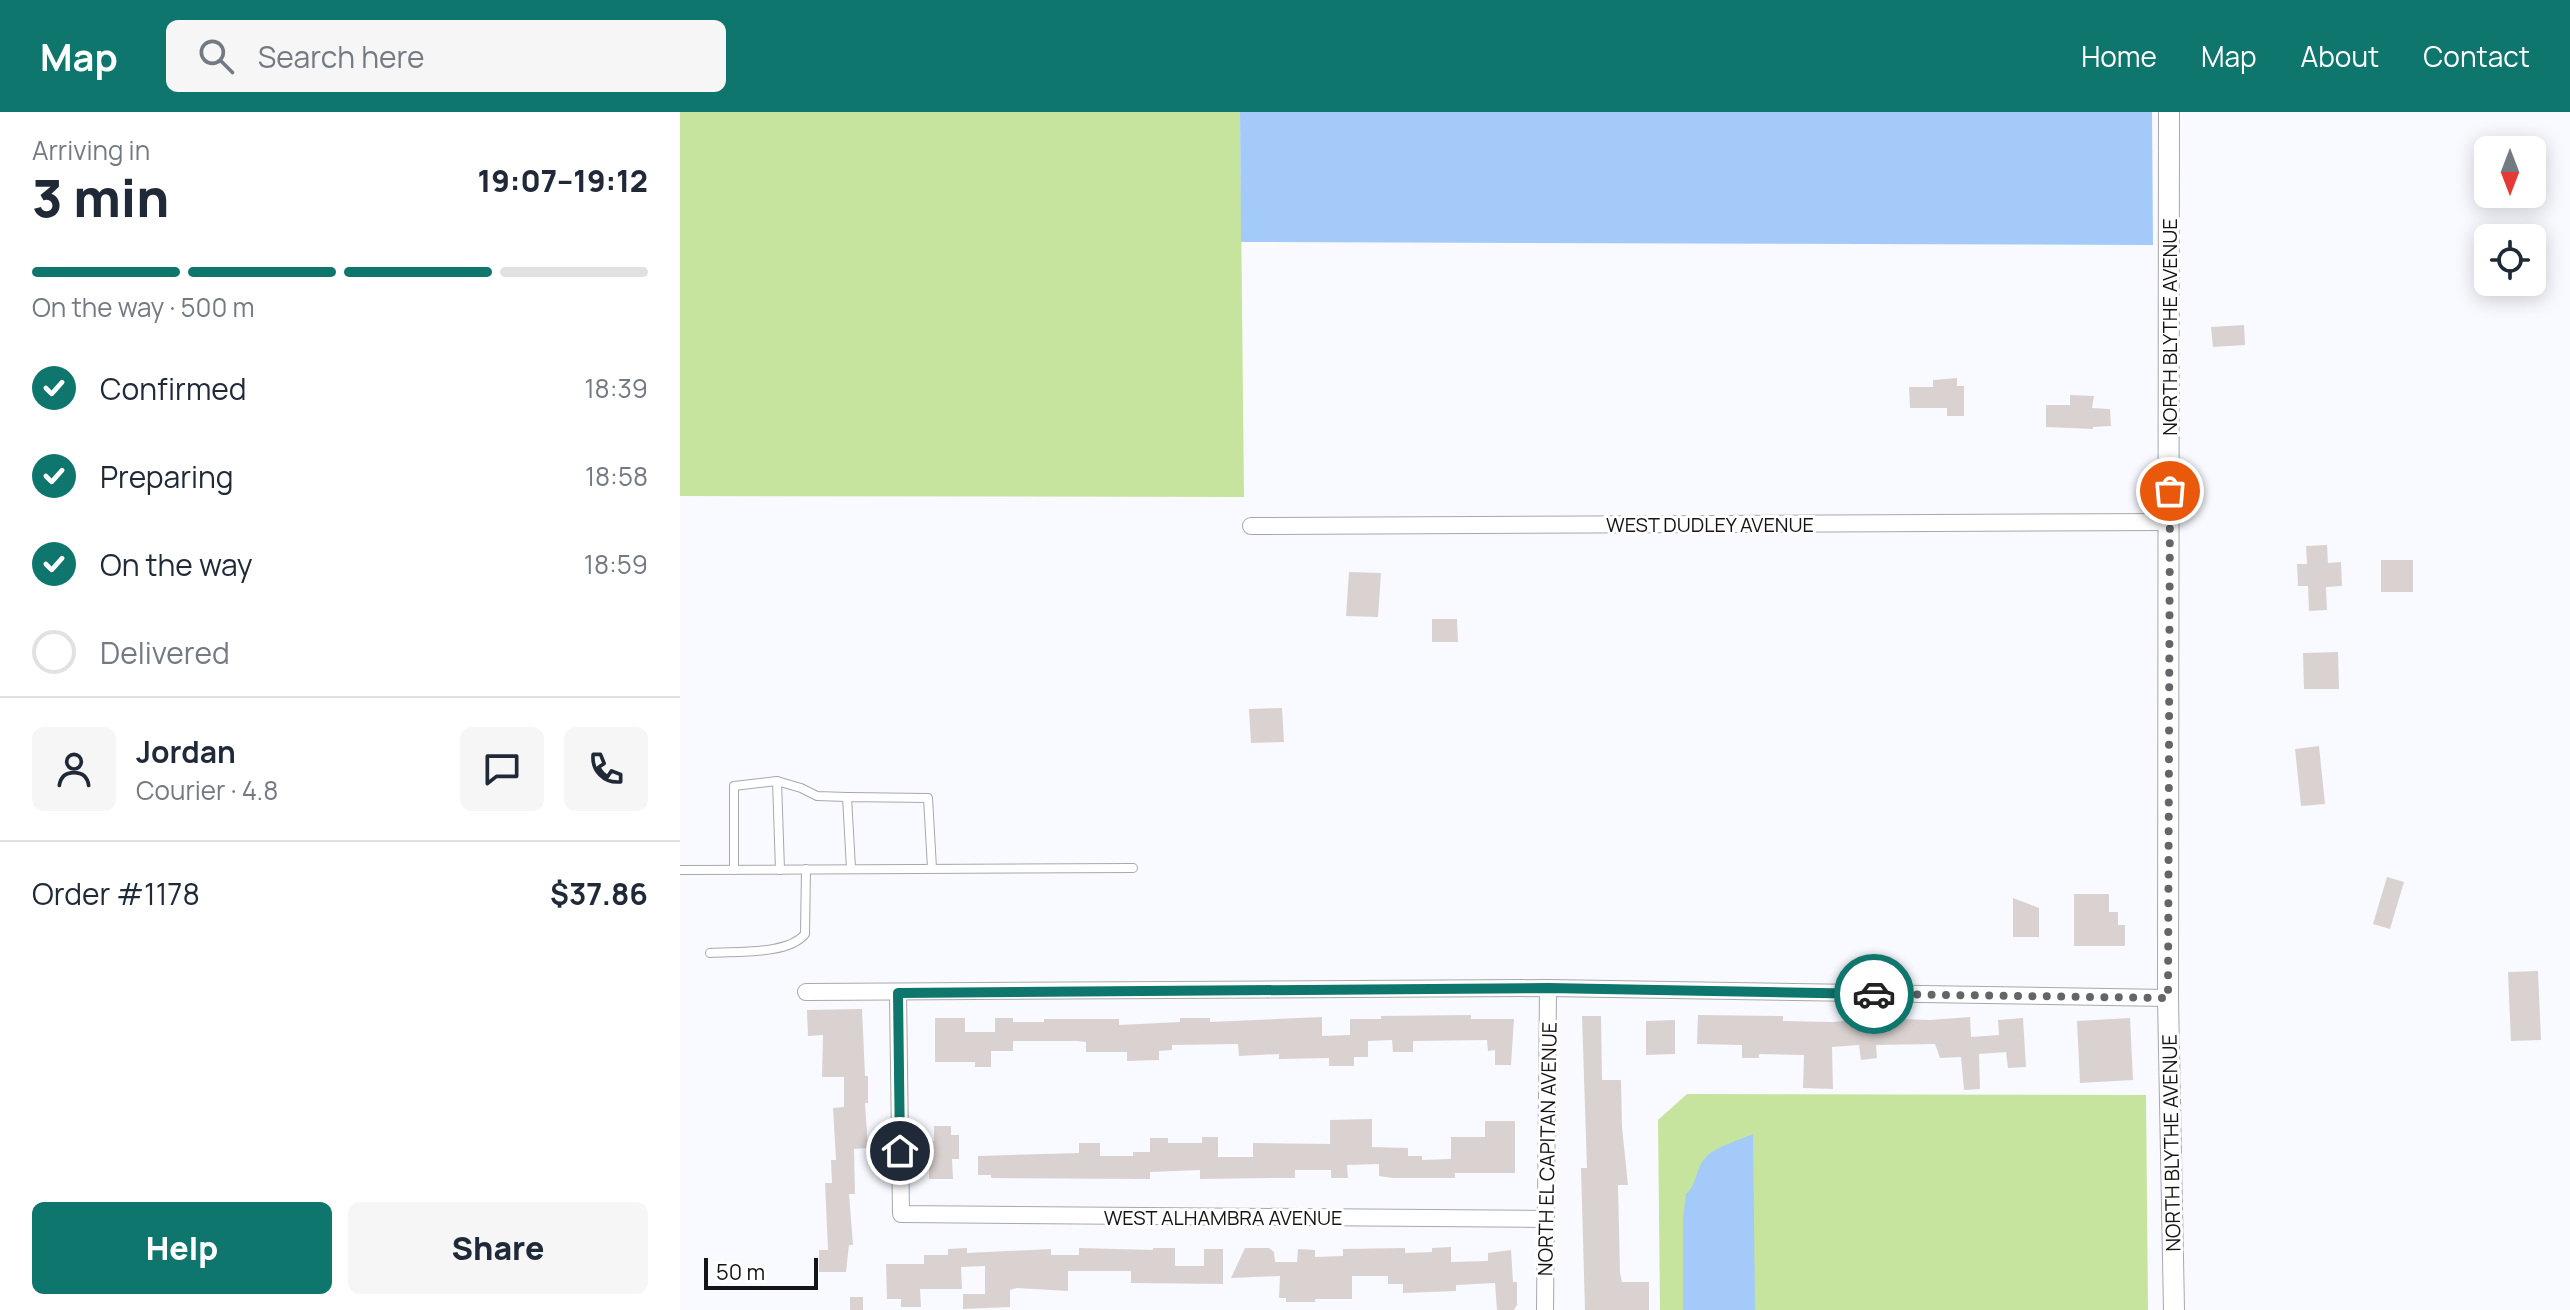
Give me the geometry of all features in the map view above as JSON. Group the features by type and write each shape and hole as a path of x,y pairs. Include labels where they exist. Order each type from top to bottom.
{"street":[{"name":"NORTH BLYTHE AVENUE","path":"2169,112 2168,998 2174,1310"},
{"name":"WEST DUDLEY AVENUE","path":"1251,526 2170,522"},
{"path":"806,992 1548,988 2168,998"},
{"name":"NORTH EL CAPITAN AVENUE","path":"1545,1310 1548,988"},
{"name":"WEST ALHAMBRA AVENUE","path":"898,993 901,1214 1545,1219"}],"lane":[{"path":"777,781 780,870"},
{"path":"734,870 734,786 777,781 817,796 928,798 932,868"},
{"path":"847,797 851,868"},
{"path":"680,870 1133,868"},
{"path":"710,953 778,948 798,943 805,934 806,869"}],"green space":[{"path":"680,112 1240,112 1244,497 680,496"},
{"path":"1687,1094 2146,1095 2148,1310 1660,1310 1658,1120"}],"water":[{"path":"1240,112 2152,112 2153,245 1241,242"},
{"path":"1753,1134 1755,1310 1683,1310 1686,1194 1707,1156"}],"building":[{"path":"2244,325 2245,345 2213,347 2211,327"},
{"path":"1957,378 1957,386 1964,386 1964,416 1947,416 1947,408 1910,408 1909,387 1933,387 1933,380"},
{"path":"2070,395 2094,396 2092,408 2110,409 2111,426 2093,429 2046,427 2046,405 2070,405"},
{"path":"2327,545 2328,563 2341,562 2342,586 2326,587 2327,610 2309,611 2308,586 2298,586 2297,564 2307,564 2306,546"},
{"path":"2381,560 2413,560 2413,592 2381,592"},
{"path":"1349,572 1381,573 1378,617 1346,616"},
{"path":"1432,619 1457,619 1458,642 1432,642"},
{"path":"2338,652 2339,689 2304,689 2303,653"},
{"path":"1282,708 1284,742 1251,743 1249,709"},
{"path":"2319,746 2325,804 2301,806 2295,749"},
{"path":"2387,877 2404,882 2390,929 2373,924"},
{"path":"2074,894 2109,894 2109,912 2118,912 2118,925 2125,925 2125,946 2074,946"},
{"path":"2013,898 2039,908 2039,937 2013,937"},
{"path":"2538,971 2541,1040 2511,1041 2508,972"},
{"path":"862,1009 865,1076 868,1076 868,1103 865,1103 868,1148 854,1149 855,1194 849,1194 853,1245 849,1245 846,1272 819,1272 819,1250 828,1250 825,1183 832,1183 831,1160 836,1160 833,1108 844,1107 844,1077 822,1077 823,1035 808,1036 807,1010"},
{"path":"1471,1015 1471,1019 1514,1019 1511,1065 1495,1065 1495,1050 1488,1051 1487,1040 1413,1041 1413,1052 1393,1052 1392,1040 1368,1041 1368,1057 1354,1057 1354,1066 1329,1066 1329,1058 1279,1059 1279,1054 1239,1056 1238,1044 1172,1045 1172,1050 1159,1051 1159,1060 1127,1061 1127,1052 1086,1052 1086,1042 1077,1041 1013,1041 1013,1051 991,1051 991,1067 975,1067 975,1062 935,1062 935,1018 965,1018 965,1032 995,1032 995,1018 1013,1018 1013,1022 1119,1019 1119,1025 1180,1022 1180,1018 1210,1018 1210,1022 1322,1017 1322,1036 1350,1035 1350,1019"},
{"path":"1698,1015 1783,1016 1783,1021 1832,1022 1874,1018 1930,1020 1970,1017 1971,1037 1999,1035 1998,1020 2023,1018 2026,1067 2008,1068 2006,1052 1979,1054 1980,1089 1964,1090 1961,1057 1940,1058 1935,1044 1876,1045 1877,1058 1861,1060 1859,1045 1832,1047 1833,1089 1803,1088 1804,1055 1759,1054 1759,1058 1742,1058 1742,1045 1697,1044"},
{"path":"1582,1016 1601,1016 1602,1080 1621,1080 1628,1185 1618,1185 1620,1273 1622,1282 1649,1282 1649,1310 1585,1310 1581,1168 1587,1168"},
{"path":"2130,1018 2133,1080 2080,1083 2077,1021"},
{"path":"1675,1020 1675,1054 1646,1055 1646,1021"},
{"path":"1372,1119 1372,1147 1408,1148 1408,1156 1422,1156 1422,1160 1451,1159 1451,1137 1485,1137 1485,1121 1515,1121 1515,1173 1455,1173 1455,1178 1393,1178 1379,1176 1379,1164 1347,1165 1348,1178 1331,1178 1331,1170 1295,1170 1295,1178 1200,1179 1200,1170 1150,1172 1150,1179 991,1178 991,1175 978,1175 978,1156 1079,1153 1079,1143 1100,1143 1100,1156 1133,1156 1133,1152 1150,1152 1150,1138 1168,1138 1168,1143 1202,1143 1202,1137 1218,1137 1218,1157 1253,1157 1253,1143 1330,1144 1330,1120"},
{"path":"934,1126 951,1126 951,1135 959,1135 959,1159 952,1159 953,1179 929,1179 929,1150 931,1141 934,1141"},
{"path":"1451,1247 1451,1262 1488,1261 1488,1253 1511,1250 1513,1282 1517,1282 1517,1305 1514,1310 1497,1310 1495,1283 1456,1285 1456,1291 1403,1293 1403,1284 1388,1284 1388,1276 1352,1276 1352,1299 1286,1302 1286,1298 1279,1298 1280,1276 1231,1278 1245,1248 1269,1248 1274,1252 1275,1262 1297,1262 1298,1249 1315,1250 1315,1257 1343,1256 1343,1249 1405,1248 1405,1253 1432,1252 1432,1248"},
{"path":"967,1248 967,1253 1051,1249 1051,1255 1079,1255 1079,1248 1175,1248 1175,1266 1204,1266 1204,1249 1223,1249 1223,1284 1131,1283 1131,1271 1068,1271 1068,1291 1017,1288 1010,1290 1010,1307 963,1309 963,1294 985,1294 985,1266 961,1267 962,1289 920,1289 921,1307 901,1307 901,1299 887,1299 886,1264 924,1264 924,1255 948,1255 948,1249"},
{"path":"850,1297 863,1297 863,1310 850,1310"}],"way so far":[{"path":"1874,994 2168,998 2170,491"}],"route":[{"path":"900,1151 898,993 1548,988 1874,994"}]}
